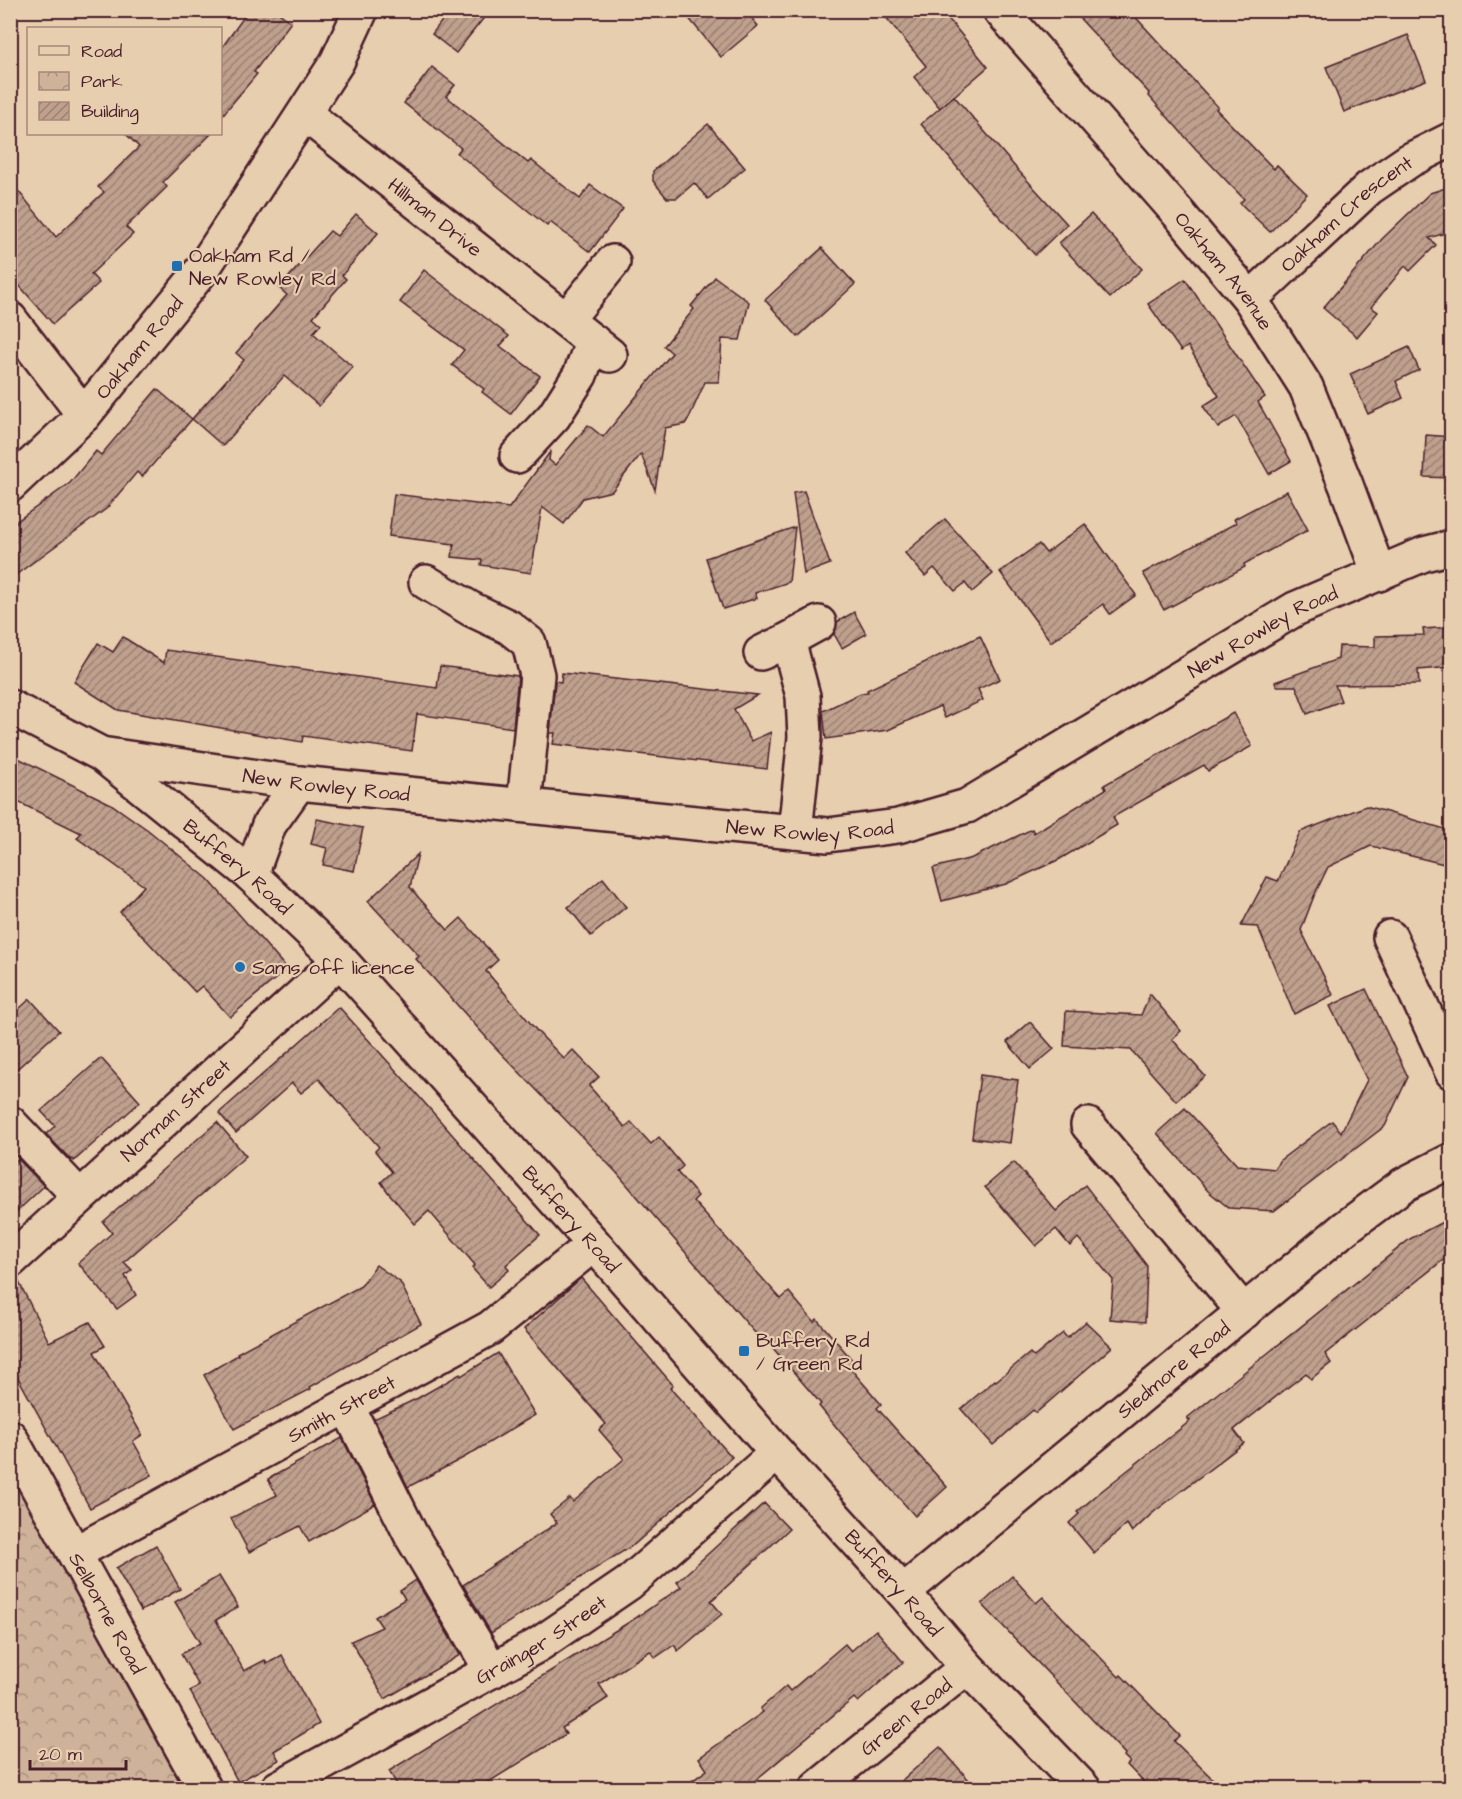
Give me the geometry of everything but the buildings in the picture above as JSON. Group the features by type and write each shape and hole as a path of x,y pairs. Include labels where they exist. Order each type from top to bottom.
{"street":[{"name":"Oakham Road","path":"10,485 84,415 202,270 337,62 361,10"},
{"name":"Oakham Avenue","path":"1000,10 1179,214 1250,299 1306,387 1379,574"},
{"name":"Hillman Drive","path":"305,114 602,348 580,375 554,416 517,456"},
{"name":"Oakham Crescent","path":"1250,299 1369,188 1410,160 1452,139"},
{"path":"566,320 613,262"},
{"path":"10,319 84,415"},
{"name":"New Rowley Road","path":"101,754 299,783 828,835 898,826 968,806 1295,609 1424,554 1452,547"},
{"path":"426,582 471,609 509,627 529,643 537,675 524,806"},
{"path":"795,832 805,737 803,696 775,646 819,623"},
{"name":"Buffery Road","path":"10,707 101,754 251,875 340,960 903,1592 967,1667 1083,1788"},
{"path":"251,875 269,825 299,783"},
{"path":"1390,937 1452,1072"},
{"name":"Norman Street","path":"10,1261 340,960"},
{"path":"10,1124 80,1197"},
{"path":"1088,1125 1244,1312"},
{"name":"Sledmore Road","path":"903,1592 1362,1216 1403,1185 1452,1160"},
{"name":"Smith Street","path":"75,1553 490,1328 594,1244"},
{"path":"347,1406 411,1534 492,1671"},
{"name":"Selborne Road","path":"10,1437 204,1788"},
{"name":"Grainger Street","path":"278,1788 538,1645 628,1583 777,1453"},
{"name":"Green Road","path":"817,1788 967,1667"}],"green space":[{"path":"11,1475 183,1788 11,1788"}],"place":[{"name":"Oakham Rd / New Rowley Rd","path":"177,266"},
{"name":"Sams off licence","path":"240,967"},
{"name":"Buffery Rd / Green Rd","path":"744,1351"}]}
